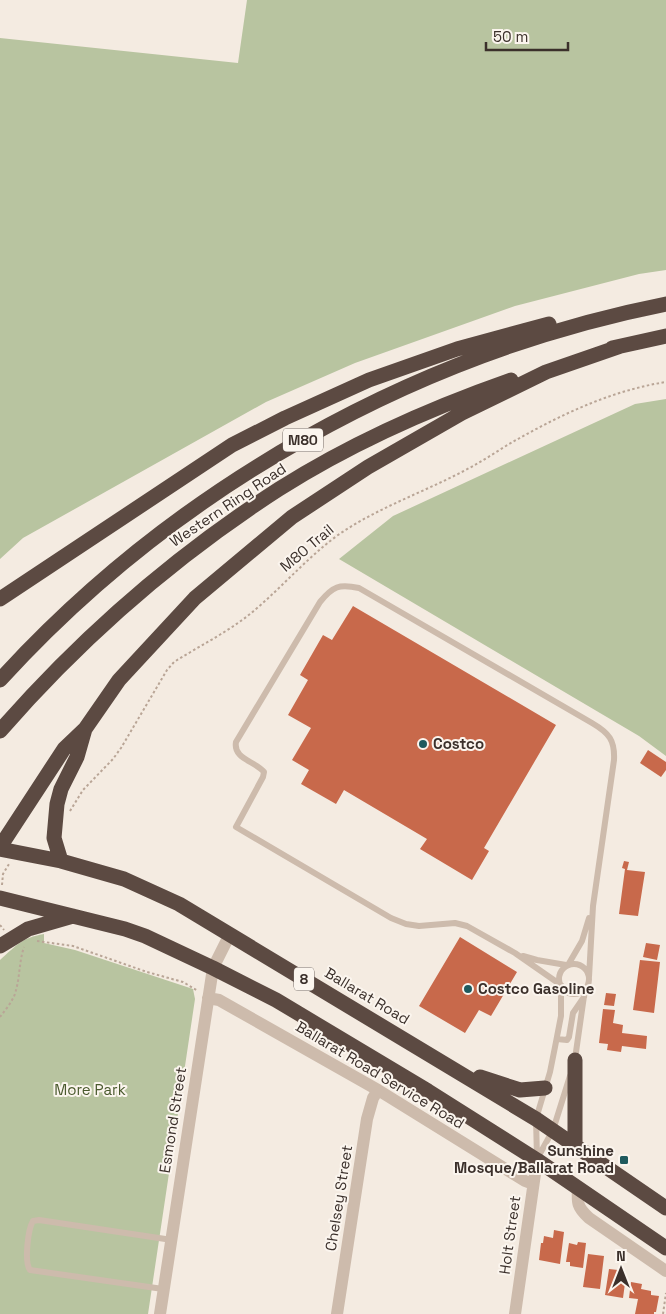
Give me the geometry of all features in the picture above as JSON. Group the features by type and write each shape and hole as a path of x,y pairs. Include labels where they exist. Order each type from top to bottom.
{"highway":[{"path":"0,599 232,445 285,418 369,380 457,349 612,307 666,302"},
{"name":"Western Ring Road","path":"0,680 102,580 181,517 254,469 314,433 430,376 571,326 666,302"},
{"name":"Western Ring Road","path":"0,731 38,687 98,630 168,568 216,532 280,489 347,450 488,388 570,360 666,336"},
{"path":"0,848 64,749 85,728 119,680 195,598 292,517 368,466 462,413 546,372 621,346"},
{"path":"61,861 54,838 57,804 61,789 77,757 85,728"},
{"name":"Ballarat Road","path":"0,848 61,861 124,879 179,904 536,1119 666,1208"},
{"name":"8","path":"0,898 125,929 145,936 214,968 276,1000 428,1091 537,1160 666,1248"},
{"path":"0,946 28,929 75,916"},
{"path":"575,1060 575,1146"},
{"path":"444,1063 515,1089 532,1090 545,1088"}],"street":[{"name":"Esmond Street","path":"160,1314 208,998 214,968 230,934"},
{"name":"Ballarat Road Service Road","path":"208,998 219,1000 378,1090 440,1127 473,1150 533,1184"},
{"name":"Chelsey Street","path":"337,1314 367,1119 373,1098 378,1090"},
{"name":"Holt Street","path":"514,1314 537,1160"},
{"path":"578,1187 577,1199 579,1209 589,1218 666,1271"}],"lane":[{"path":"537,1160 553,1130 575,1060 584,996 587,986 589,977 593,906 614,760 612,739 605,731 359,588 337,586 329,591 320,602 236,742 235,748 238,754 261,768 264,772 236,827 391,918 406,924 419,926 448,923 466,926 515,954 569,993 574,994 584,990 587,986"},
{"path":"537,1160 536,1119 557,1039 560,1016 560,973 582,941 593,906"},
{"path":"515,954 537,960 567,965 581,965 588,972 589,977"},
{"path":"557,1039 567,1040 569,1037 573,1013 584,996"},
{"path":"163,1289 30,1270 26,1262 30,1227 33,1221 39,1220 172,1240"}],"path":[{"name":"M80 Trail","path":"67,817 83,790 121,748 174,662 237,624 256,609 306,560 338,535 373,513 472,466 517,439 568,413 609,397 654,383 666,382"},
{"path":"2,881 3,874 9,863"},
{"path":"34,941 40,940 73,946 147,972 183,982 208,998"},
{"path":"0,1017 14,997 20,962 24,947 28,942"},
{"path":"20,944 24,947"},
{"path":"663,1314 666,1293"}],"green space":[{"path":"247,0 666,0 666,270 639,274 515,306 355,363 266,402 23,538 0,559 0,38 238,63"},
{"path":"666,399 666,756 639,736 339,559 393,516 635,404"},
{"name":"More Park","path":"44,934 44,943 75,950 193,989 195,999 148,1314 0,1314 0,960 24,940"}],"building":[{"name":"Costco","path":"353,606 556,725 484,848 489,851 472,880 420,849 427,839 344,790 336,804 301,784 309,770 292,760 311,728 288,715 308,680 300,675 323,635 332,640"},
{"path":"648,750 666,762 666,770 661,777 640,763"},
{"path":"624,861 629,862 627,870 645,872 638,916 619,914 625,869 622,868"},
{"name":"Costco Gasoline","path":"460,937 517,972 491,1016 479,1010 465,1033 419,1006"},
{"path":"646,943 660,945 657,960 643,957"},
{"path":"640,960 660,962 654,1013 633,1010"},
{"path":"606,993 616,994 614,1006 604,1005"},
{"path":"603,1009 615,1010 613,1023 623,1025 622,1033 647,1036 646,1049 622,1046 621,1052 607,1050 608,1044 599,1043"},
{"path":"554,1230 564,1232 560,1264 539,1260 541,1243 543,1243 544,1236 553,1238"},
{"path":"578,1242 586,1243 583,1268 570,1266 570,1262 566,1262 569,1243 577,1245"},
{"path":"588,1254 604,1256 600,1289 583,1287"},
{"path":"609,1269 618,1270 617,1275 626,1276 623,1298 605,1295"},
{"path":"631,1282 642,1284 641,1289 651,1291 651,1295 659,1296 654,1314 635,1314 638,1299 629,1298"}],"place":[{"name":"Costco","path":"423,744"},
{"name":"Costco Gasoline","path":"468,989"},
{"name":"Sunshine Mosque/Ballarat Road","path":"624,1160"}]}
